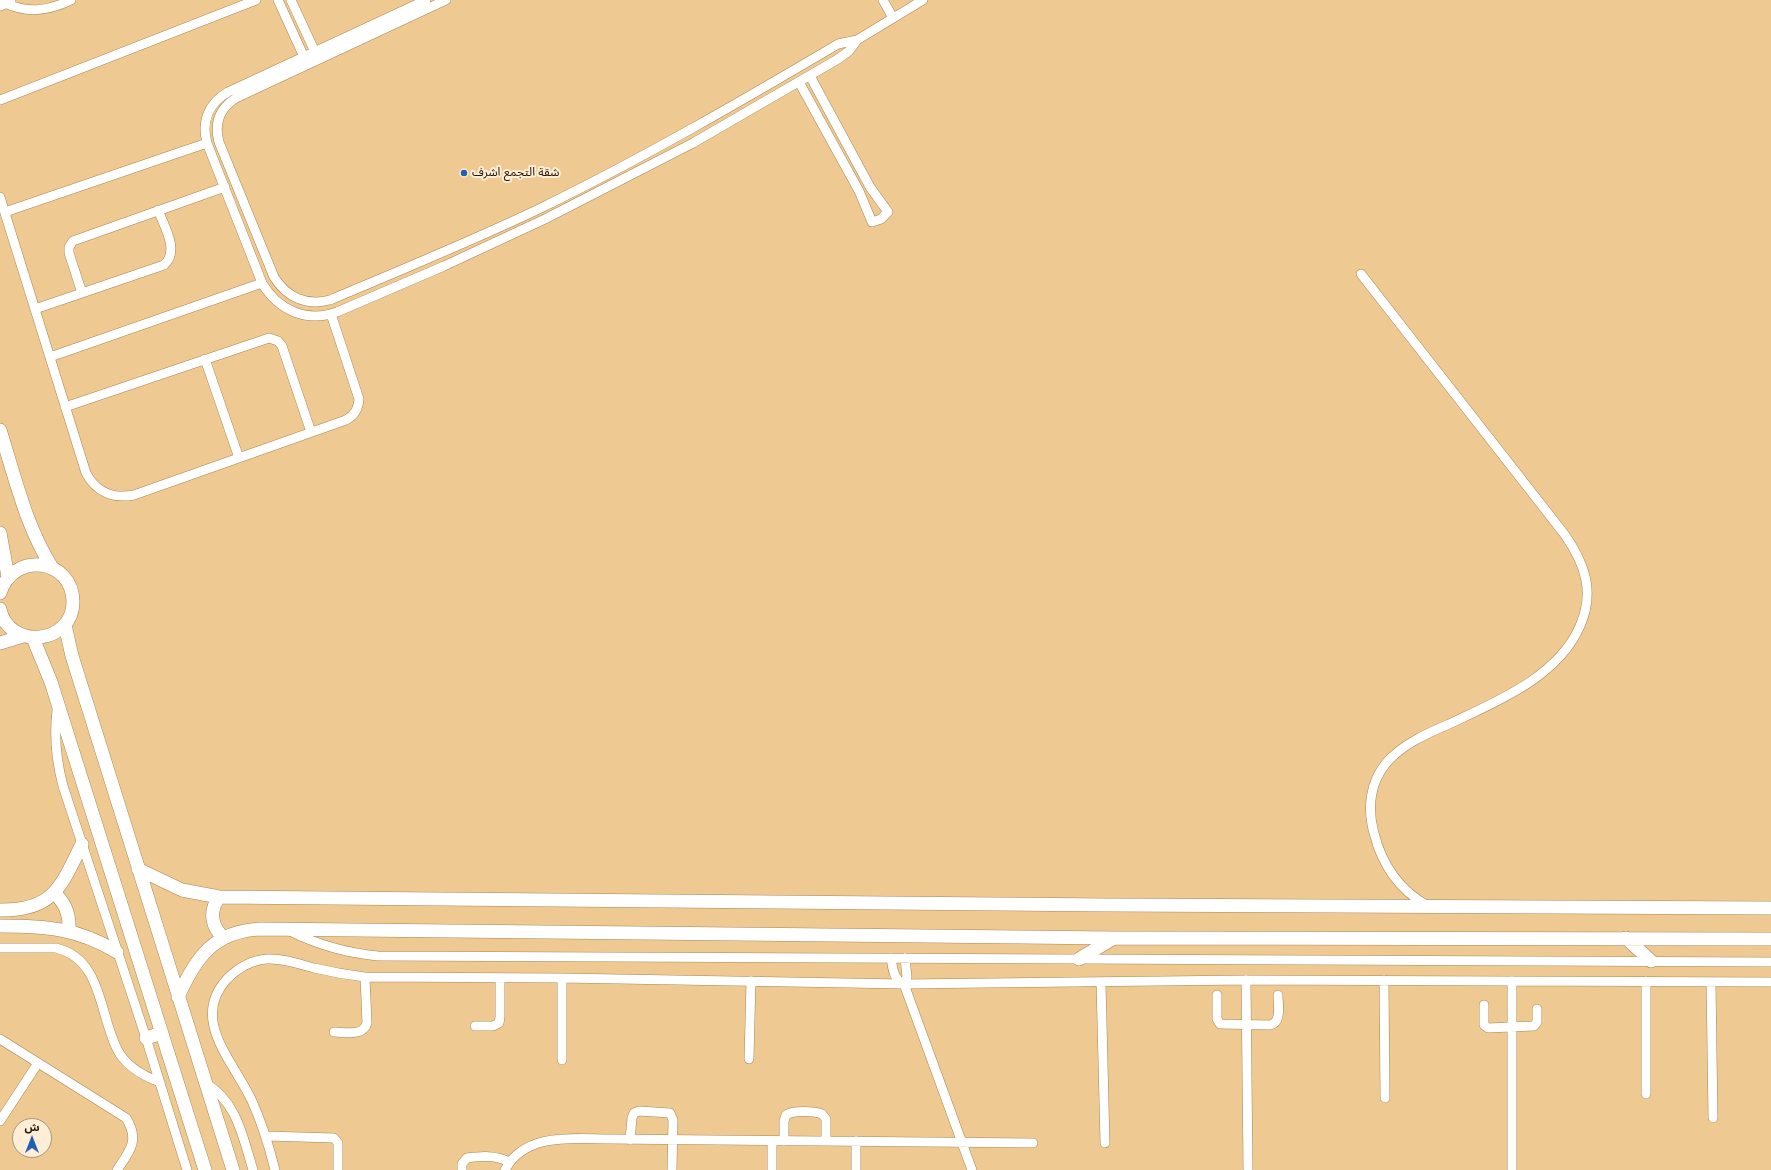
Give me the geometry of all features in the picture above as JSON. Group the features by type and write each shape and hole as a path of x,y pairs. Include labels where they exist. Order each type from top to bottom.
{"street":[{"path":"4,2 18,8 33,10 49,9 71,0"},
{"path":"0,100 256,0"},
{"path":"278,0 303,61"},
{"path":"291,0 315,52"},
{"path":"426,0 315,52 303,61 230,101 222,111 217,123 218,142 274,277 282,289 301,301 316,303 330,300 490,232 581,188 740,102 838,44 857,40"},
{"path":"446,0 228,92 217,99 207,116 205,129 207,143 262,283 272,298 287,309 304,315 322,316 331,314 495,243 587,198 747,113 843,56 857,40 923,0"},
{"path":"883,0 894,18"},
{"path":"799,82 859,191 872,222 881,219 888,212 870,187 810,76"},
{"path":"740,102 747,113"},
{"path":"5,212 207,143"},
{"path":"82,293 69,253 69,247 73,241 225,187"},
{"path":"581,188 587,198"},
{"path":"0,197 86,473 95,486 110,495 134,495 352,417 358,405 357,392 331,314"},
{"path":"35,309 168,262 172,254 171,246 158,210"},
{"path":"1361,274 1565,535 1579,559 1587,585 1588,602 1579,630 1570,644 1548,667 1530,681 1494,702 1412,743 1388,760 1378,774 1372,790 1370,808 1372,828 1380,852 1391,874 1402,887 1428,906"},
{"path":"375,282 380,293"},
{"path":"50,357 262,283"},
{"path":"65,407 266,338 272,338 278,341 282,346 311,432"},
{"path":"205,359 239,458"},
{"path":"0,430 31,526 40,548 53,569"},
{"path":"0,533 3,586"},
{"path":"0,643 28,637 50,635 64,625 72,609 72,591 63,576 53,569 42,565 29,565 18,569 3,586"},
{"path":"0,609 7,624 28,637 46,667 205,1170"},
{"path":"64,625 72,656 204,1082 233,1170"},
{"path":"58,706 56,729 58,763 63,786 146,1038 187,1170"},
{"path":"0,910 19,910 34,906 54,892 64,879 82,844"},
{"path":"138,868 182,890 219,897 1093,905 1771,908"},
{"path":"54,892 63,902 68,913 69,931"},
{"path":"219,897 214,906 213,921 217,930 224,938"},
{"path":"0,926 38,926 69,931 91,938 117,952"},
{"path":"178,997 196,962 208,948 224,938 251,929 1115,938 1771,939"},
{"path":"285,929 303,938 340,950 378,956 1771,962"},
{"path":"1079,959 1115,938"},
{"path":"1626,938 1651,961"},
{"path":"0,948 56,948 65,950 80,959 90,973 117,1049 135,1069 160,1082"},
{"path":"891,958 896,979 904,984 972,1170"},
{"path":"904,984 907,977 905,958"},
{"path":"275,1170 266,1136 248,1093 218,1044 212,1016 220,989 232,974 248,964 266,959 286,961 338,973 365,977 562,978 904,984 1246,980 1771,982"},
{"path":"334,1032 359,1032 364,1029 367,1023 365,977"},
{"path":"476,1026 493,1026 499,1023 500,978"},
{"path":"562,978 562,1060"},
{"path":"1246,980 1248,1170"},
{"path":"1384,980 1385,1098"},
{"path":"749,1059 751,981"},
{"path":"1512,981 1512,1170"},
{"path":"1646,981 1646,1094"},
{"path":"1101,982 1105,1143"},
{"path":"1711,982 1713,1118"},
{"path":"1217,995 1217,1019 1219,1023 1246,1025 1273,1025 1276,1022 1278,995"},
{"path":"1484,1005 1484,1025 1486,1027 1534,1026 1537,1022 1537,1009"},
{"path":"146,1038 162,1033"},
{"path":"0,1039 126,1118 131,1126 134,1136 132,1145 117,1170"},
{"path":"0,1121 38,1063"},
{"path":"204,1082 217,1091 232,1108 253,1170"},
{"path":"630,1140 632,1115 639,1111 670,1113 673,1118 672,1170"},
{"path":"784,1141 784,1120 786,1115 791,1113 822,1114 826,1119 826,1141"},
{"path":"266,1136 334,1138 338,1143 338,1170"},
{"path":"462,1170 462,1164 467,1158 491,1156 501,1158 507,1166 518,1153 530,1145 548,1140 1033,1143"},
{"path":"772,1141 772,1170"},
{"path":"856,1141 856,1170"}],"place":[{"name":"شقة التجمع اشرف","path":"464,173"}]}
